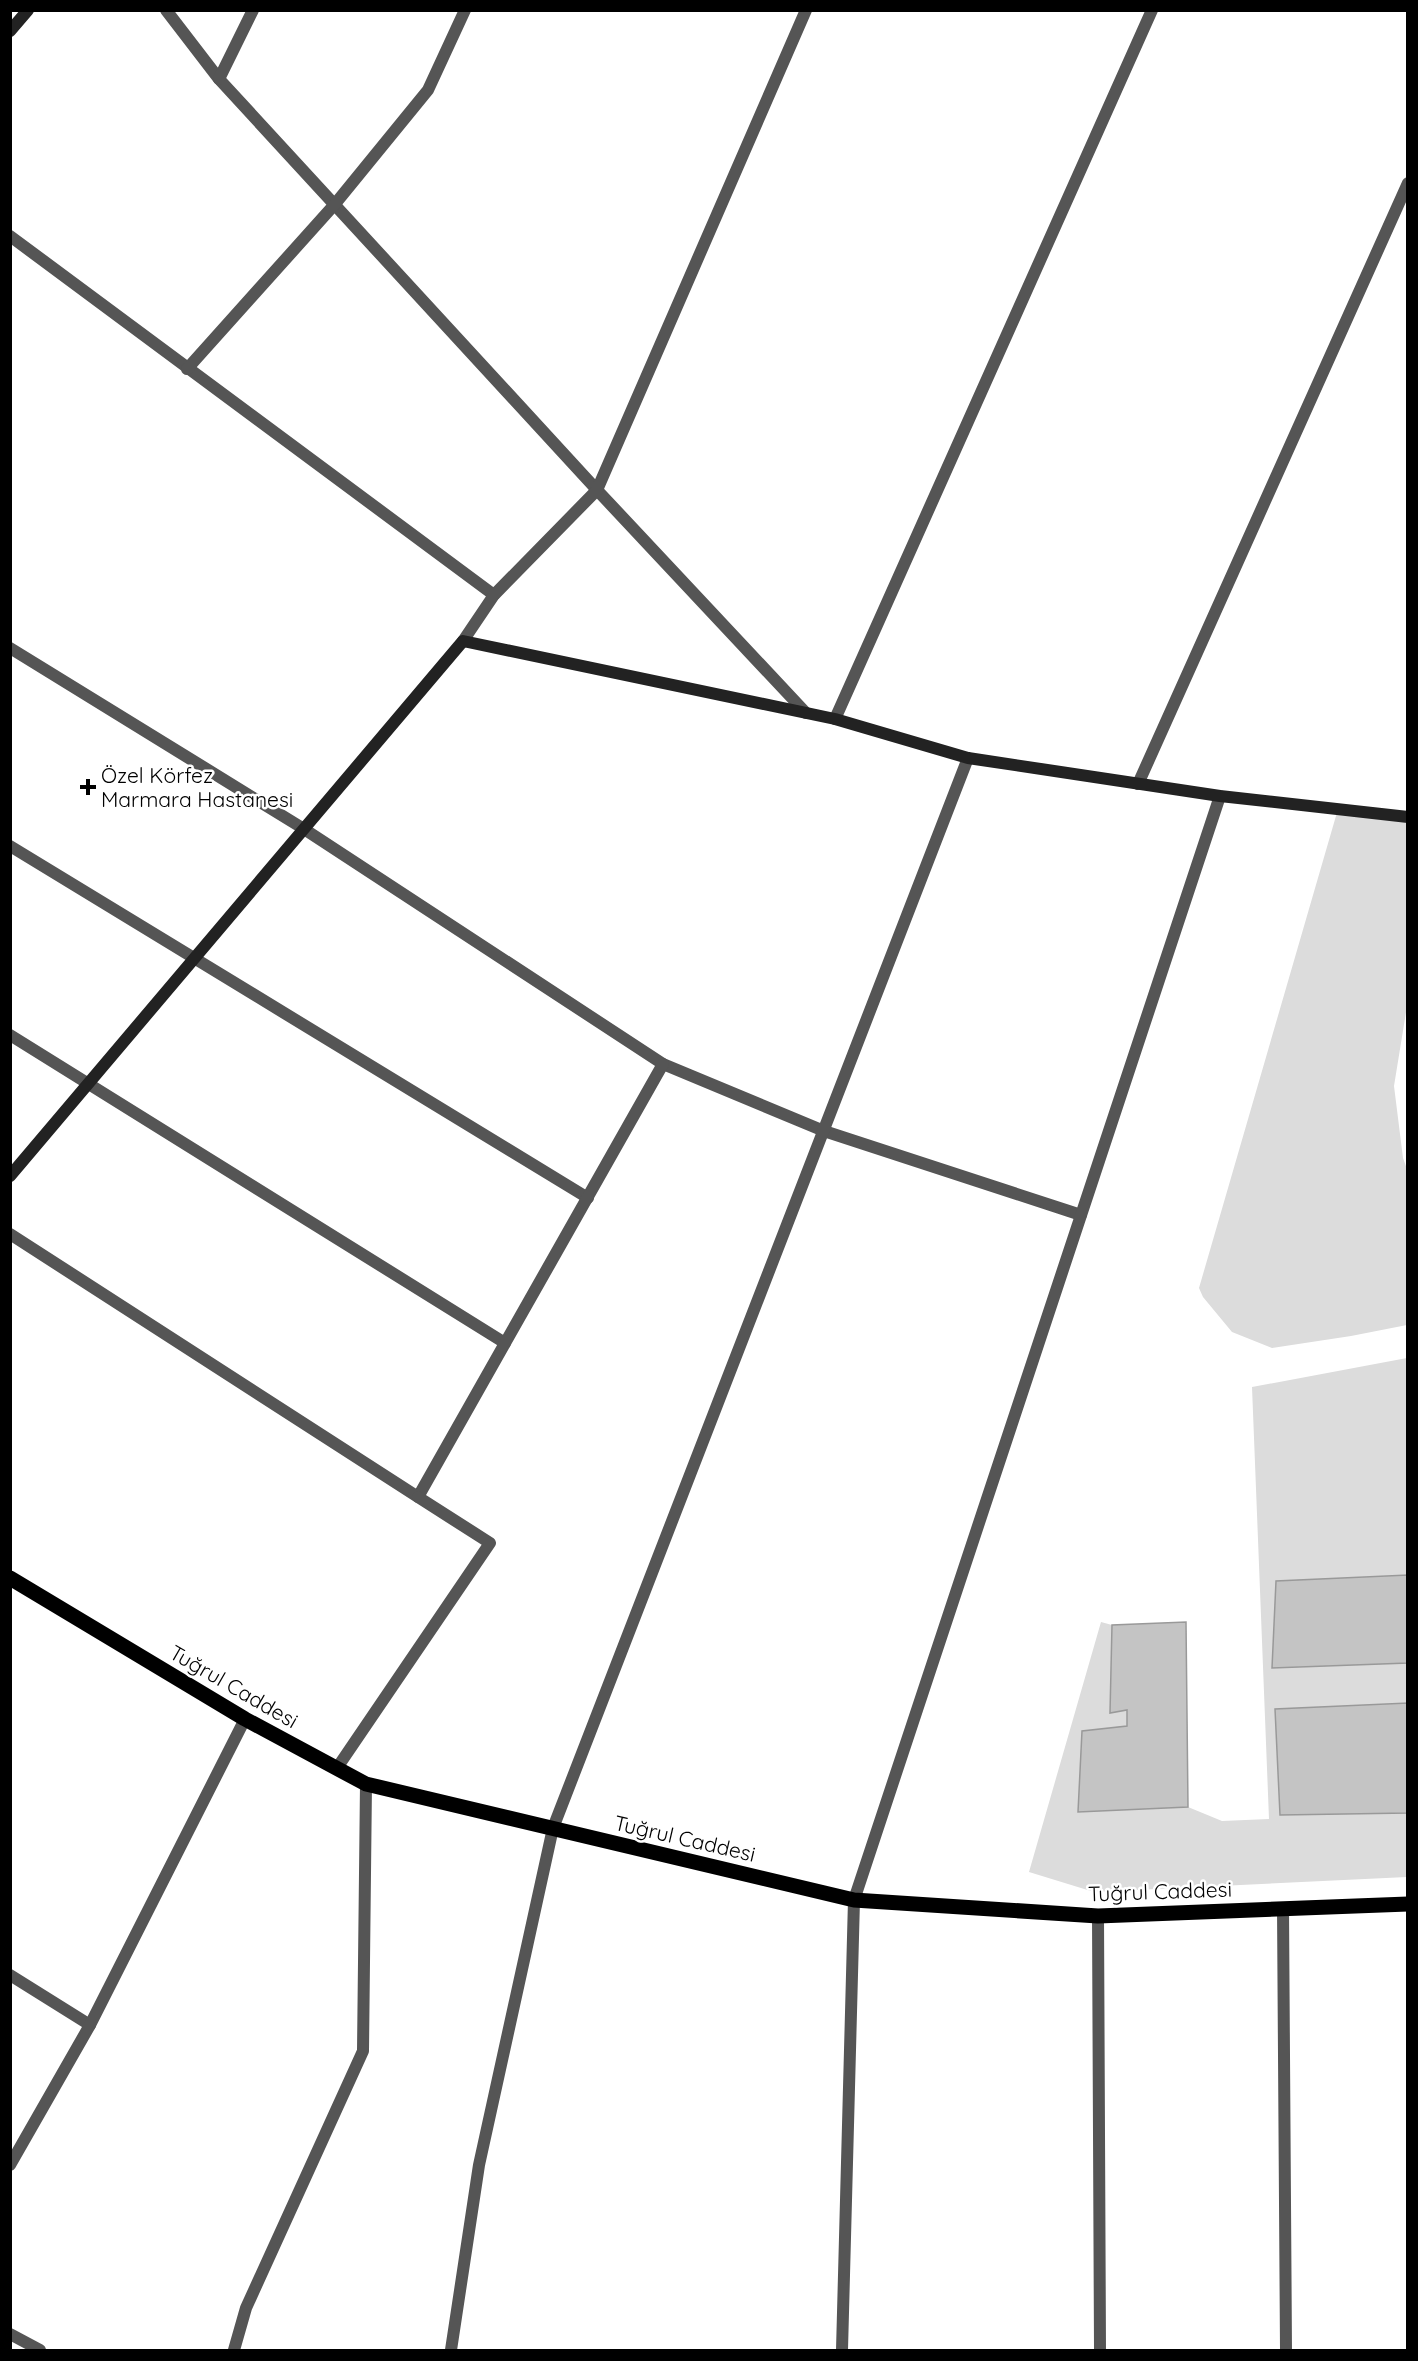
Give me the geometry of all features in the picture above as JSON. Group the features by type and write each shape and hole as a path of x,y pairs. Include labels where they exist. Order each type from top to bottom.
{"main road":[{"name":"Tuğrul Caddesi","path":"10,1578 245,1719 366,1784 854,1900 1098,1916 1407,1904"}],"street":[{"path":"10,31 28,10"},
{"path":"166,10 219,79 597,490 806,713"},
{"path":"219,79 253,10"},
{"path":"187,369 335,204 428,90 465,10"},
{"path":"10,1176 463,641 494,595 597,490 806,10"},
{"path":"835,719 1152,10"},
{"path":"1138,784 1407,183"},
{"path":"10,236 494,595"},
{"path":"463,641 835,719 968,758 1220,796 1407,817"},
{"path":"10,648 304,829 663,1064 824,1131 1081,1215"},
{"path":"451,2350 479,2165 553,1828 968,758"},
{"path":"842,2350 854,1900 1220,796"},
{"path":"10,846 588,1198"},
{"path":"10,1035 505,1343"},
{"path":"418,1497 663,1064"},
{"path":"10,1234 490,1543 337,1768"},
{"path":"10,2165 90,2025 245,1719"},
{"path":"234,2350 246,2307 363,2051 366,1784"},
{"path":"1282,1908 1286,2350"},
{"path":"1098,1916 1100,2350"},
{"path":"10,1975 90,2025"},
{"path":"10,2334 40,2350"}],"shaded area":[{"path":"1338,809 1407,817 1407,1006 1394,1086 1403,1158 1407,1169 1407,1325 1272,1348 1232,1332 1203,1297 1199,1288"},
{"path":"1407,1358 1407,1877 1094,1892 1029,1872 1101,1622 1112,1625 1110,1713 1127,1710 1127,1726 1083,1731 1188,1807 1222,1821 1269,1819 1252,1387"}],"building":[{"path":"1408,1575 1408,1663 1272,1668 1276,1581"},
{"path":"1186,1622 1188,1807 1078,1812 1082,1731 1127,1726 1127,1710 1110,1713 1112,1625"},
{"path":"1408,1703 1408,1813 1280,1815 1275,1709"}],"place":[{"name":"Özel Körfez Marmara Hastanesi","path":"88,787"}]}
